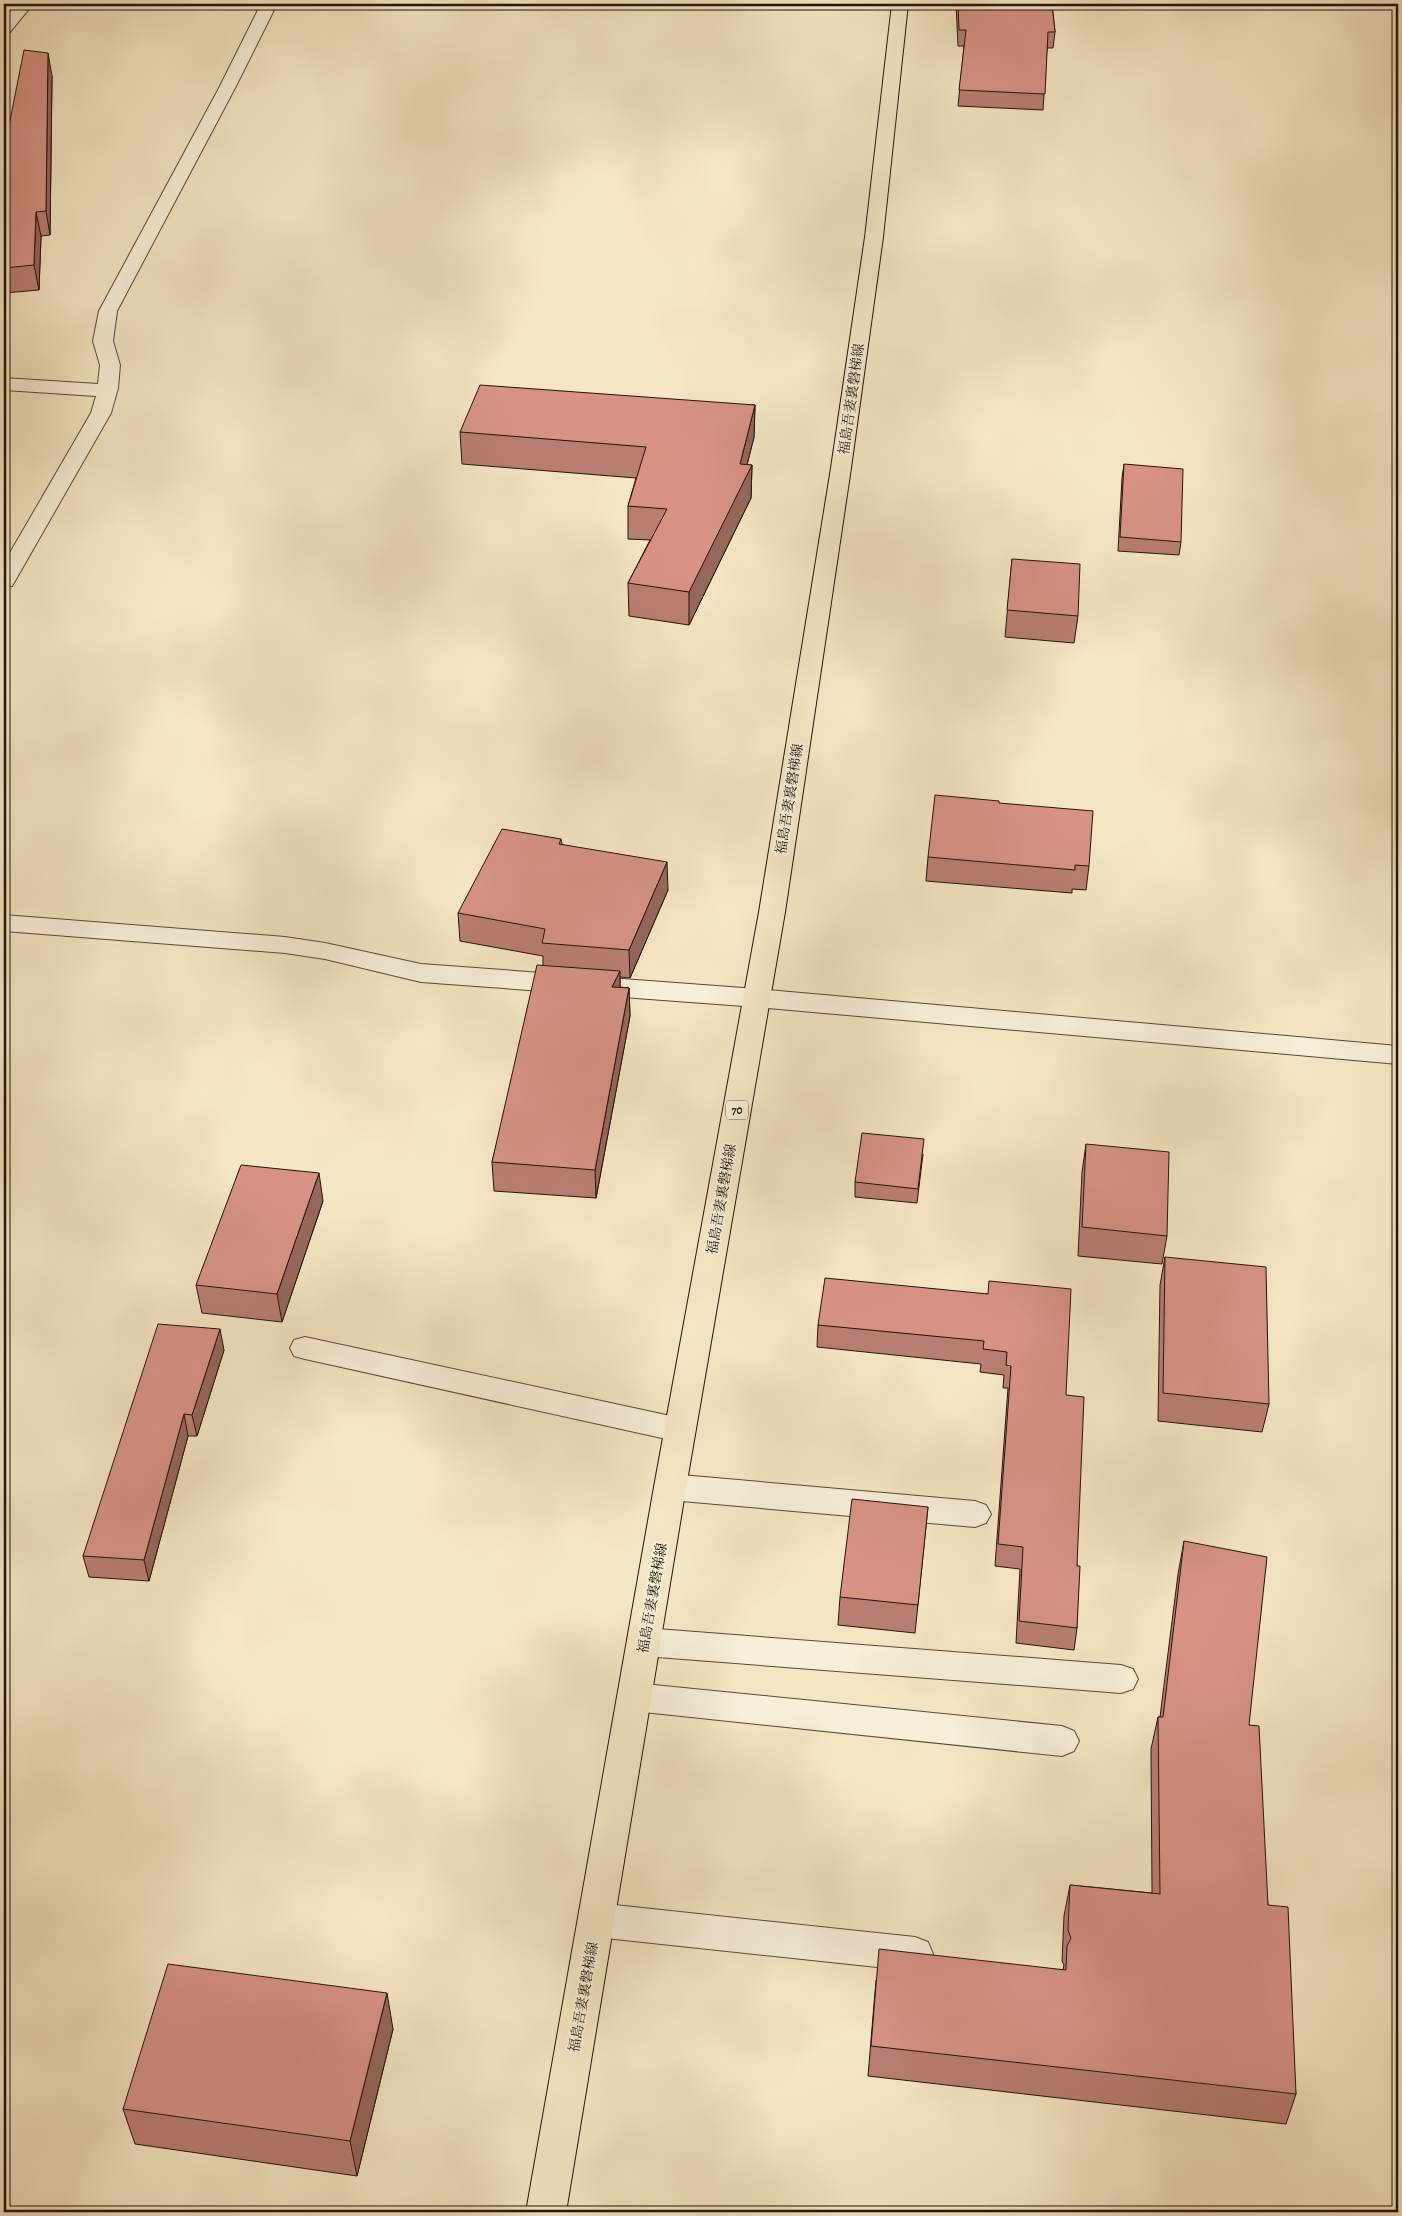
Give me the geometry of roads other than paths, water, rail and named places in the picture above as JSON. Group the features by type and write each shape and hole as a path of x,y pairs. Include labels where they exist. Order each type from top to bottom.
{"main road":[{"name":"福島吾妻裏磐梯線","path":"546,2212 670,1487 757,998 841,468 874,237 900,4"}],"street":[{"path":"4,29 25,4"},
{"path":"4,581 101,413 107,392 110,365 103,340 108,310 227,88 269,4"},
{"path":"4,384 107,392"},
{"path":"4,923 285,945 325,951 420,973 757,998 1398,1055"},
{"path":"305,1348 680,1430"},
{"path":"670,1487 975,1514"},
{"path":"644,1642 1121,1679"},
{"path":"634,1697 1062,1741"},
{"path":"596,1920 947,1957"}]}
